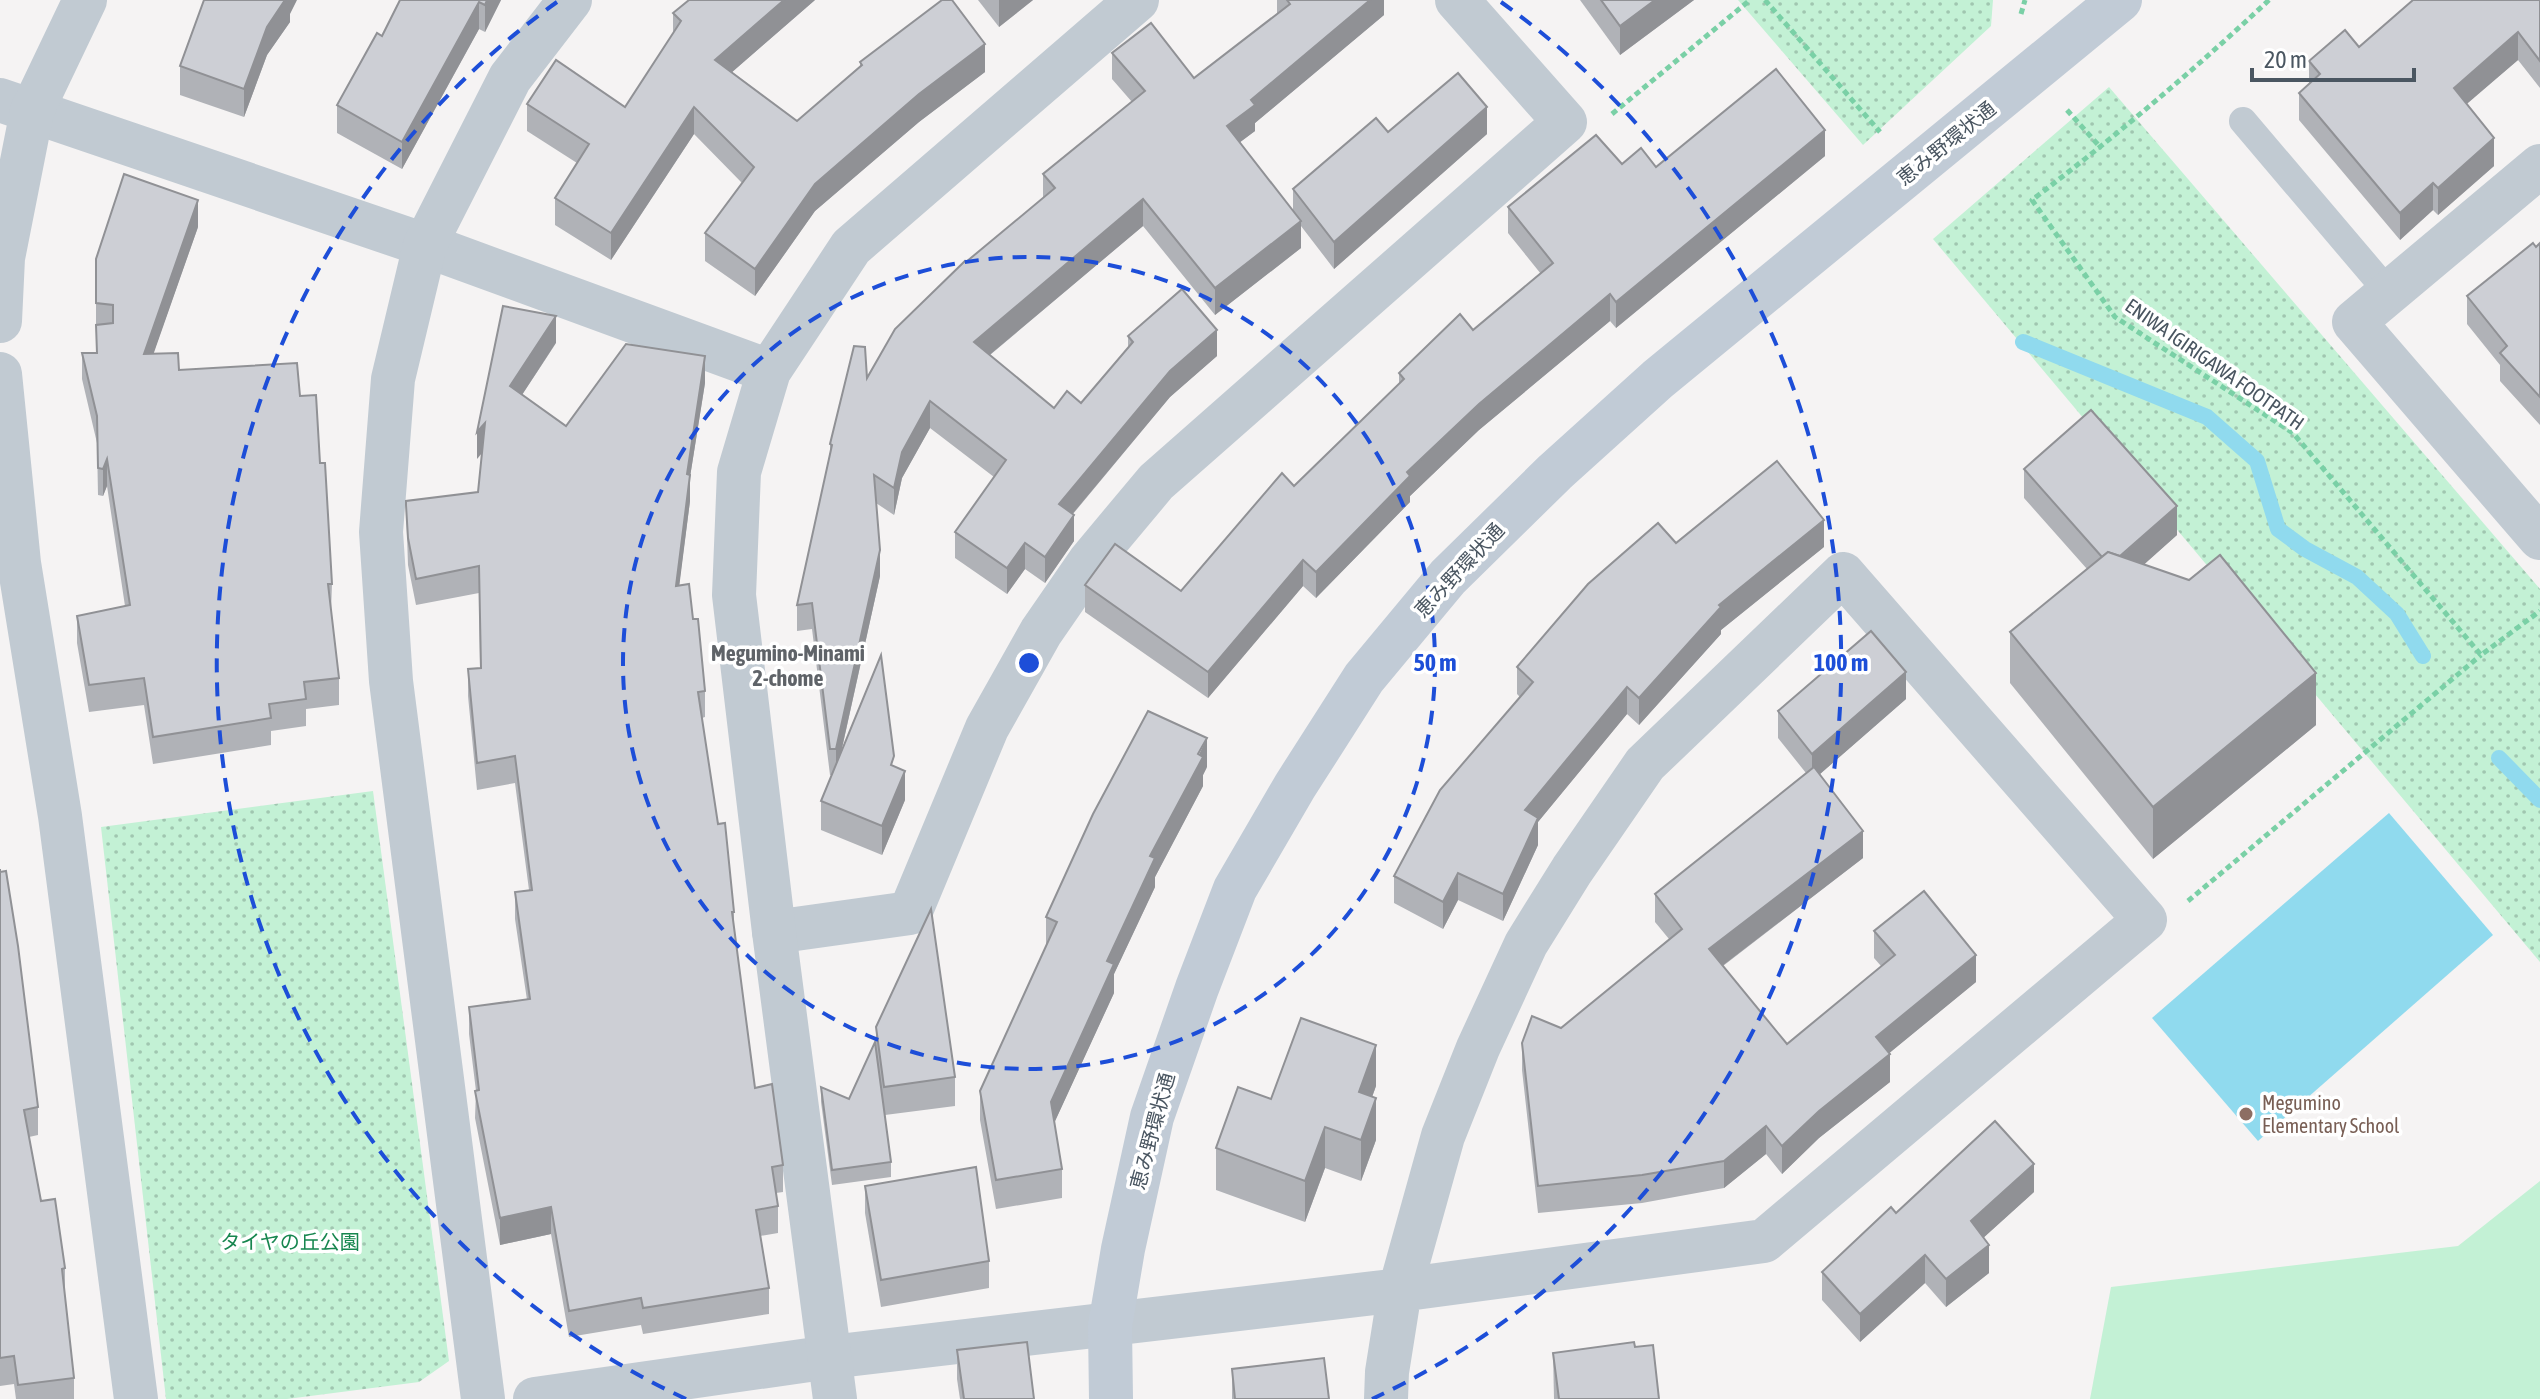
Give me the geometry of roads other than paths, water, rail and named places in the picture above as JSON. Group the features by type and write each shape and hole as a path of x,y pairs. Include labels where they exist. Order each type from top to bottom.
{"street":[{"path":"0,321 16,106 85,0"},
{"path":"483,1399 391,681 381,532 393,379 425,245 510,78 570,0"},
{"path":"833,1378 774,932 734,595 739,472 769,371 851,247 1137,0"},
{"path":"774,932 910,913 987,728 1041,632 1099,550 1156,482 1565,122 1457,0"},
{"name":"恵み野環状通","path":"1111,1399 1110,1326 1123,1249 1152,1117 1235,889 1295,786 1364,678 1448,577 1555,472 1658,379 2117,1"},
{"path":"16,106 425,245 769,371"},
{"path":"2540,166 2354,322 2540,538"},
{"path":"0,374 19,563 60,816 136,1399"},
{"path":"535,1399 833,1378 1110,1326 1400,1290 1764,1241 2145,920 1843,574 1645,764 1572,870 1526,944 1478,1048 1443,1136 1400,1290 1387,1372 1386,1399"}],"lane":[{"path":"2243,121 2389,293"}],"water":[{"path":"2389,813 2493,935 2258,1141 2152,1018"}],"waterway":[{"path":"2023,342 2207,417 2257,461 2278,529 2305,549 2357,577 2397,614 2423,656"},
{"path":"2499,758 2540,800"}],"place":[{"name":"Megumino Elementary School","path":"2246,1114"}],"district":[{"name":"Megumino-Minami 2-chome","path":"788,666"}],"park label":[{"name":"タイヤの丘公園","path":"290,1241"}]}
